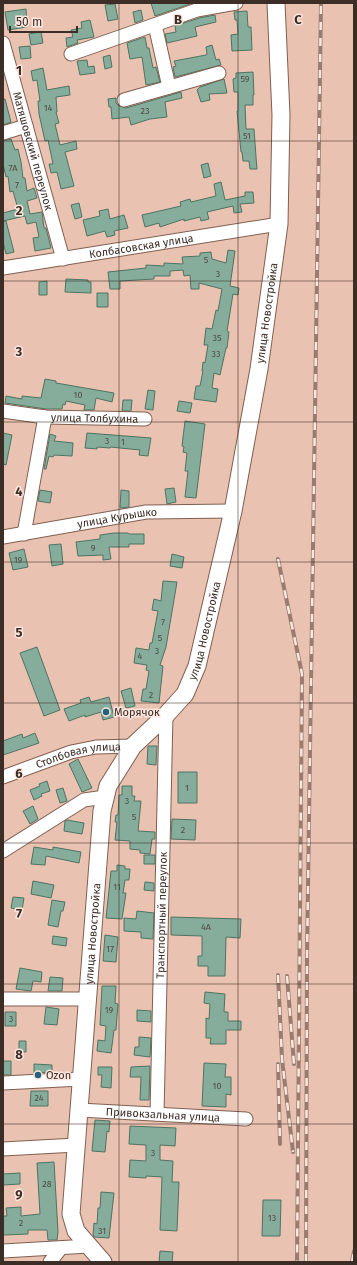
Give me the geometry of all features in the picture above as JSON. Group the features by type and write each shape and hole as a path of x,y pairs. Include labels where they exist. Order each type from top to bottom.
{"main road":[{"name":"улица Новостройка","path":"89,1246 76,1231 71,1214 102,811 108,786 133,746 166,716 185,694 198,666 234,511 259,369 279,224 281,115 276,3"},
{"path":"89,1246 103,1262"}],"street":[{"path":"72,54 198,10 236,3"},
{"path":"154,25 169,87"},
{"name":"Матяшовский переулок","path":"3,43 63,259"},
{"path":"124,100 219,73"},
{"path":"3,133 26,126"},
{"name":"Колбасовская улица","path":"3,268 279,224"},
{"name":"улица Толбухина","path":"3,411 45,417 145,419"},
{"name":"улица Толбухина","path":"24,534 45,417"},
{"name":"улица Курышко","path":"3,537 146,512 234,511"},
{"name":"Транспортный переулок","path":"157,1114 166,716"},
{"name":"Столбовая улица","path":"3,777 71,752 96,747 133,746"},
{"path":"3,850 84,800 105,797"},
{"path":"3,998 87,999"},
{"path":"3,1083 81,1079"},
{"name":"Привокзальная улица","path":"79,1110 246,1119"},
{"path":"3,1149 76,1145"},
{"path":"3,1252 89,1246"},
{"path":"50,1262 61,1248"}],"building":[{"path":"151,3 193,3 155,16"},
{"path":"115,4 118,19 108,21 105,5"},
{"path":"26,9 27,27 8,30 5,12"},
{"path":"141,10 143,20 135,23 133,12"},
{"path":"247,11 248,27 251,27 252,50 232,51 231,35 238,34 237,20 235,20 234,12"},
{"path":"215,15 216,22 195,27 197,36 167,43 165,34 176,32 175,26 199,18"},
{"path":"90,20 94,37 77,40 78,43 67,47 66,38 73,37 71,30 82,28 81,22"},
{"path":"41,32 43,43 31,45 29,34"},
{"path":"145,37 153,68 156,67 160,82 146,85 142,57 130,59 127,43"},
{"path":"212,45 216,60 219,59 221,65 175,77 173,67 176,66 174,61 206,55 206,47"},
{"path":"30,46 31,58 21,59 19,47"},
{"path":"110,55 112,67 105,69 103,57"},
{"path":"87,60 88,67 94,66 95,73 80,75 77,61"},
{"path":"43,68 47,90 69,86 70,95 56,97 56,112 59,123 55,124 60,145 76,141 77,149 65,152 74,186 61,189 57,172 51,173 49,164 53,164 48,140 45,141 39,114 38,101 40,101 37,80 33,81 31,71"},
{"path":"253,72 253,105 245,105 246,129 254,129 257,169 250,169 249,161 243,161 237,111 238,92 234,92 233,79 236,78 236,73"},
{"path":"224,79 227,93 209,94 210,100 201,102 197,90 200,87"},
{"path":"181,92 182,98 165,102 167,117 150,119 131,125 129,117 112,119 111,107 109,107 108,99 116,98 116,103 119,106 126,108"},
{"path":"3,99 5,99 11,122 3,125"},
{"path":"11,139 15,150 18,149 27,191 34,188 37,198 27,201 30,214 42,212 44,228 46,228 51,248 35,251 33,238 39,237 36,222 27,224 25,216 3,221 3,213 18,209 13,191 10,192 8,176 6,177 3,164 3,141"},
{"path":"208,163 211,176 204,178 201,165"},
{"path":"221,182 225,200 245,196 245,192 253,192 254,203 240,204 242,212 234,213 233,206 207,212 209,219 201,221 200,217 184,221 184,219 160,227 159,223 145,227 142,215 181,206 180,202 190,199 191,202 216,196 214,184"},
{"path":"79,203 82,217 75,219 71,205"},
{"path":"108,209 110,219 124,215 128,228 114,231 115,235 107,237 105,231 87,236 83,220 100,216 99,211"},
{"path":"3,221 6,221 14,252 6,254 3,241"},
{"path":"228,250 235,251 230,286 239,288 238,295 233,294 227,331 229,332 227,348 220,375 214,373 212,388 218,389 216,402 194,399 196,386 200,386 203,362 205,363 208,345 204,345 206,328 212,329 216,310 218,311 222,289 199,283 199,289 191,289 190,275 184,276 183,270 170,271 170,276 154,276 154,279 120,281 120,289 110,289 108,272 146,268 146,265 164,266 164,263 183,264 182,257 200,256 200,253 211,252 212,259 226,263"},
{"path":"66,279 88,280 88,282 91,282 91,293 65,292"},
{"path":"47,281 47,295 39,295 39,282"},
{"path":"97,293 108,293 108,307 97,307"},
{"path":"45,379 56,381 56,383 114,393 112,402 96,398 94,410 84,410 85,405 66,401 65,405 63,404 62,409 46,409 5,403 6,396 22,399 22,396 41,398"},
{"path":"148,390 155,391 153,410 145,409"},
{"path":"123,400 132,400 131,411 122,411"},
{"path":"179,401 192,403 190,413 177,411"},
{"path":"185,421 205,424 196,498 185,497 188,471 185,471 187,453 183,452 184,447 182,446"},
{"path":"3,433 12,435 6,465 3,464"},
{"path":"87,433 151,438 148,456 139,455 140,450 110,447 97,447 97,449 85,448"},
{"path":"50,434 56,436 54,441 73,443 72,456 49,456 46,469 44,469"},
{"path":"174,488 176,502 167,504 165,489"},
{"path":"40,490 52,492 50,503 38,501"},
{"path":"121,490 129,491 129,507 120,508"},
{"path":"114,533 144,534 144,544 129,544 129,547 109,547 111,559 103,560 103,555 78,556 76,542 100,539 100,535"},
{"path":"61,544 63,564 52,566 49,545"},
{"path":"24,549 28,567 13,570 9,553"},
{"path":"172,554 184,557 182,568 170,566"},
{"path":"163,581 177,582 166,647 160,665 163,666 159,703 141,701 143,689 146,689 149,671 146,670 147,665 134,663 136,648 149,650 150,643 152,643 158,611 152,610 154,599 161,601"},
{"path":"37,647 60,710 44,716 20,653"},
{"path":"131,688 135,706 126,708 121,691"},
{"path":"89,697 91,702 109,697 114,717 103,720 101,712 85,717 85,715 69,721 64,709 81,703 80,700"},
{"path":"35,733 39,743 3,755 3,741 22,734 23,738"},
{"path":"148,746 157,746 156,765 147,764"},
{"path":"78,759 92,788 82,792 69,764"},
{"path":"178,772 197,772 197,803 178,803"},
{"path":"47,781 50,791 41,794 42,796 34,800 30,790"},
{"path":"122,786 132,786 132,796 135,796 134,801 141,801 138,831 155,832 155,839 152,839 150,854 140,853 140,850 130,849 130,841 115,840 117,822 115,822 116,815 118,815 119,795 122,795"},
{"path":"63,788 67,801 60,803 56,790"},
{"path":"33,806 38,819 30,824 23,811"},
{"path":"172,819 196,820 195,840 171,839"},
{"path":"67,820 84,823 82,834 64,831 65,821"},
{"path":"34,847 53,850 53,847 81,852 79,863 46,856 45,865 31,864"},
{"path":"144,855 155,855 155,864 144,864"},
{"path":"117,865 125,866 125,869 130,869 129,880 125,880 123,893 126,893 122,919 106,918 111,871 117,871"},
{"path":"33,881 54,885 51,898 31,894"},
{"path":"145,882 154,883 154,891 144,890"},
{"path":"13,897 24,898 22,910 11,908"},
{"path":"52,900 65,902 63,911 61,911 58,927 48,925"},
{"path":"137,911 154,913 153,939 141,938 141,932 124,931 124,918 136,919"},
{"path":"171,917 241,919 240,938 226,937 225,976 208,976 208,966 198,966 198,956 202,956 202,936 171,935"},
{"path":"105,935 118,937 116,962 103,961"},
{"path":"53,936 67,938 66,946 52,944"},
{"path":"20,968 42,972 41,982 33,981 31,991 16,989"},
{"path":"50,977 63,978 62,991 48,991"},
{"path":"102,986 116,986 115,1003 118,1004 116,1030 114,1030 111,1053 97,1051 98,1040 105,1041 106,1026 100,1025"},
{"path":"205,992 225,994 224,1012 228,1012 228,1021 241,1021 241,1030 226,1030 226,1044 210,1044 211,1038 206,1038 206,1018 209,1019 210,1004 204,1003"},
{"path":"46,1007 59,1009 57,1025 44,1024"},
{"path":"137,1010 151,1011 151,1022 137,1021"},
{"path":"5,1012 16,1012 16,1026 5,1026"},
{"path":"139,1037 151,1038 150,1057 134,1055 135,1047 139,1047"},
{"path":"19,1041 26,1041 26,1052 19,1052"},
{"path":"3,1061 11,1061 11,1075 3,1075"},
{"path":"204,1063 226,1064 225,1077 231,1077 231,1095 226,1094 226,1107 202,1106"},
{"path":"34,1064 52,1065 52,1072 34,1073"},
{"path":"150,1066 149,1100 140,1100 141,1077 130,1077 131,1067"},
{"path":"98,1067 112,1067 111,1088 101,1087 102,1075 98,1075"},
{"path":"31,1091 48,1091 48,1106 30,1106"},
{"path":"95,1120 110,1121 109,1132 107,1131 105,1152 92,1151"},
{"path":"130,1126 176,1128 175,1146 160,1145 160,1160 173,1161 172,1182 179,1182 177,1231 160,1230 162,1177 129,1177 130,1160 146,1161 146,1145 129,1144"},
{"path":"54,1162 58,1232 57,1240 48,1240 47,1230 28,1230 28,1234 3,1235 3,1216 7,1216 6,1208 21,1207 21,1216 40,1214 37,1163"},
{"path":"20,1173 20,1184 3,1185 3,1174"},
{"path":"101,1192 114,1193 109,1238 94,1237 93,1235 94,1223 97,1224 98,1208 100,1208"},
{"path":"263,1200 281,1200 280,1236 262,1236"},
{"path":"160,1251 173,1252 172,1262 159,1262"}],"railway":[{"path":"306,1262 307,956 321,3"},
{"path":"278,559 302,674 297,1262"},
{"path":"278,975 282,1059 293,1152"},
{"path":"287,976 294,1064"},
{"path":"278,1064 280,1144"},
{"path":"352,1262 354,1251"}],"place":[{"name":"Морячок","path":"106,712"},
{"name":"Ozon","path":"38,1075"}]}
